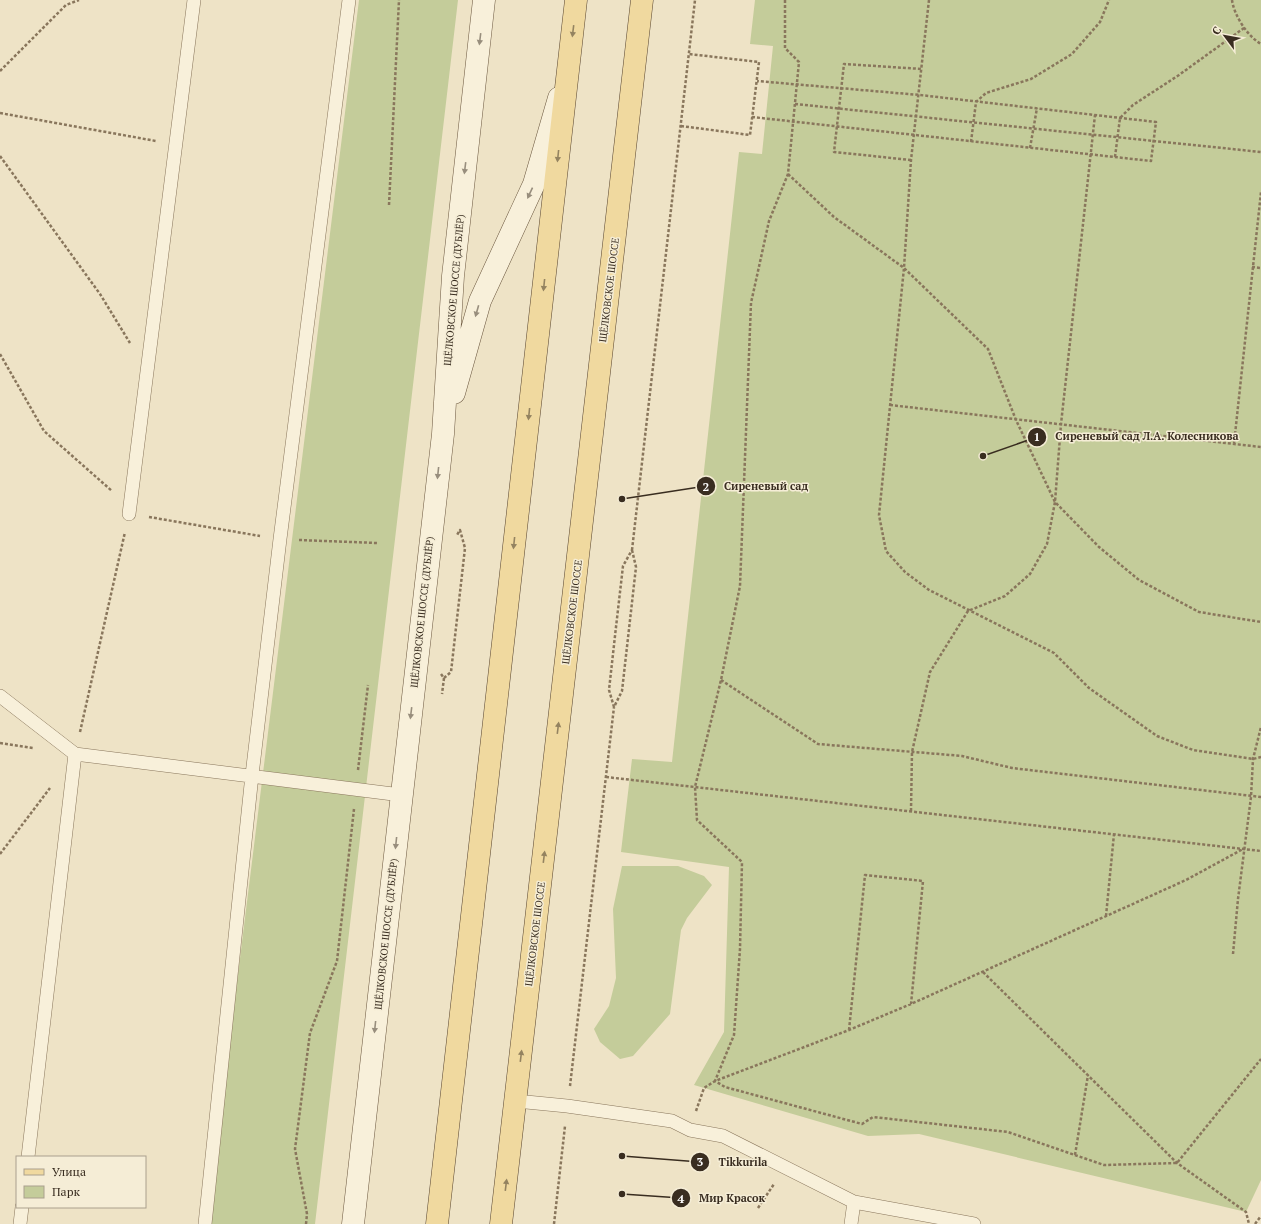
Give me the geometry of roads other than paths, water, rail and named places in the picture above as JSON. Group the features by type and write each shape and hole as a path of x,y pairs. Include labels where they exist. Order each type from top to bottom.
{"main road":[{"path":"437,1224 576,0"},
{"name":"ЩЁЛКОВСКОЕ ШОССЕ","path":"501,1224 642,0"}],"street":[{"name":"ЩЁЛКОВСКОЕ ШОССЕ (ДУБЛЁР)","path":"353,1224 443,434 453,276 484,0"},
{"path":"443,434 480,301 534,184 569,61"}],"lane":[{"path":"129,514 194,0"},
{"path":"205,1224 252,775 280,539 348,0"},
{"path":"0,696 75,754 401,794"},
{"path":"28,1156 75,754"},
{"path":"516,1101 568,1106 672,1121 690,1130 723,1136 854,1202 974,1224"},
{"path":"851,1224 854,1202"},
{"path":"20,1224 22,1208"}],"place":[{"name":"Сиреневый сад Л.А. Колесникова","path":"983,456"},
{"name":"Сиреневый сад","path":"622,499"},
{"name":"Tikkurila","path":"622,1156"},
{"name":"Мир Красок","path":"622,1194"}]}
